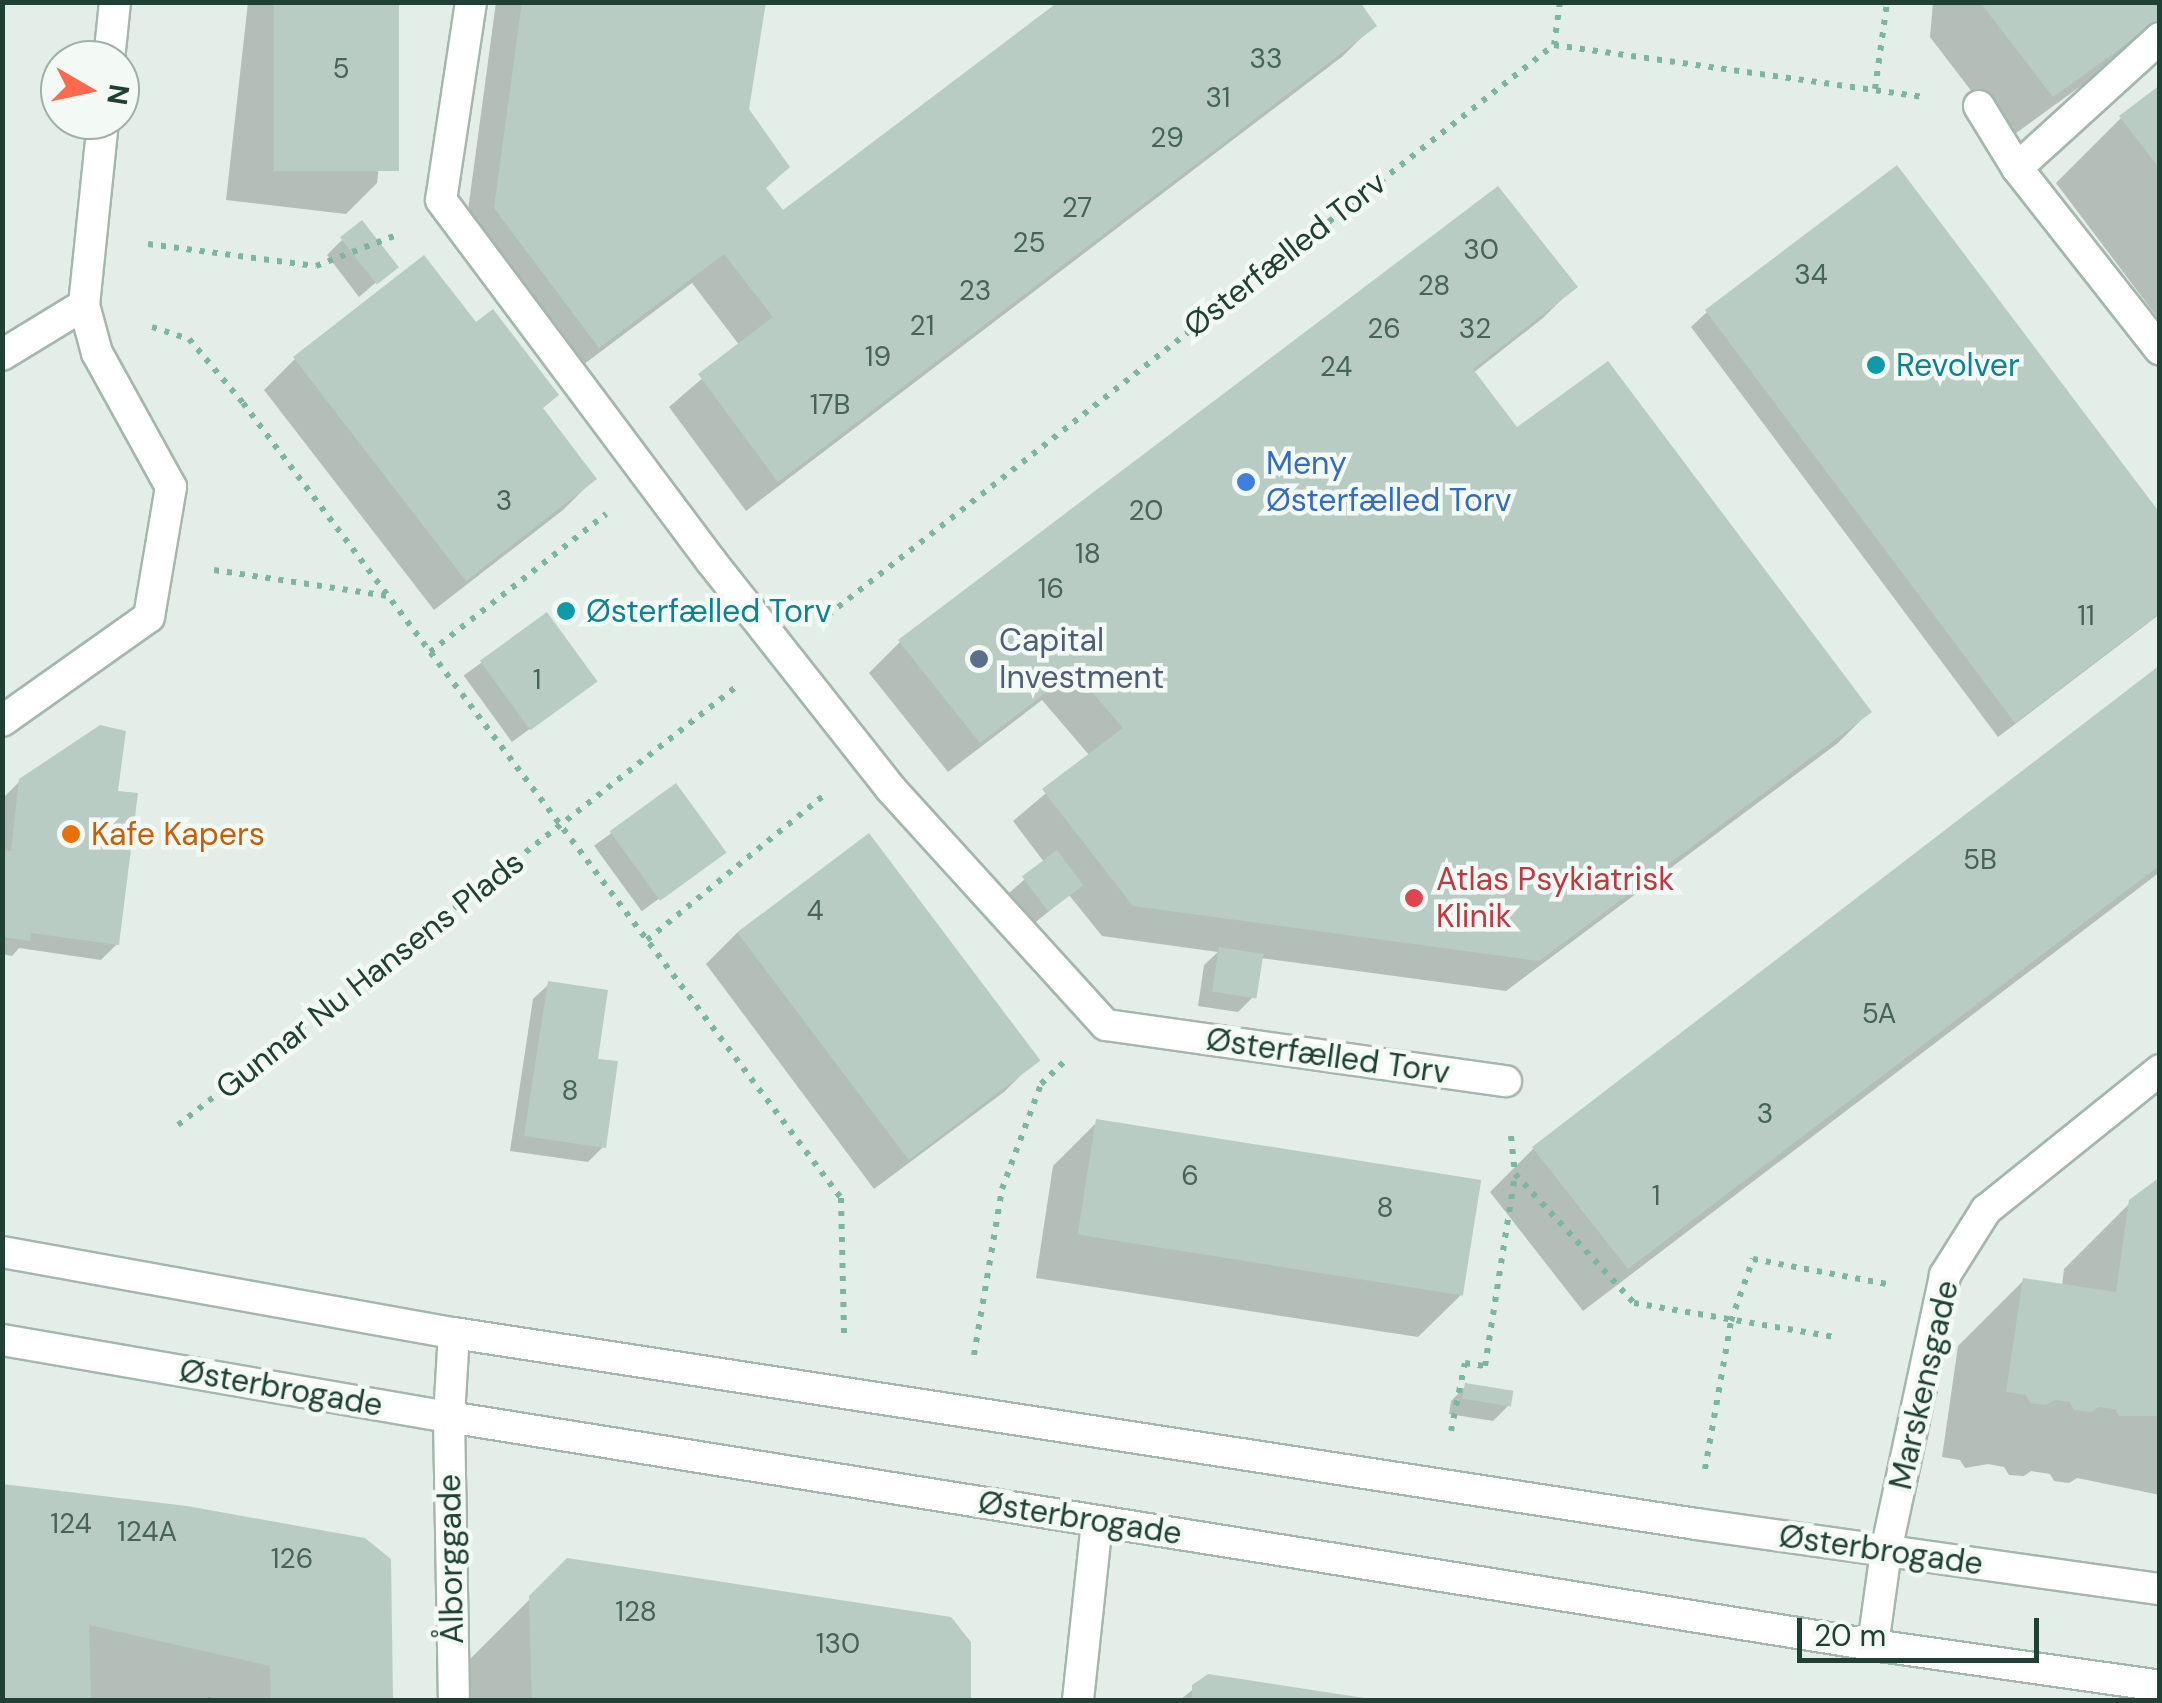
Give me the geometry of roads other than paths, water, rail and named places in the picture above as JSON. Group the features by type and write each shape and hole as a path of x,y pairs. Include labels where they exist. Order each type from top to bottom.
{"street":[{"path":"111,40 115,2"},
{"name":"Østerfælled Torv","path":"471,2 441,200 650,480 868,760 1106,1024 1506,1081"},
{"path":"2017,168 2160,38"},
{"path":"1979,106 2017,168 2160,350"},
{"path":"2,721 150,617 171,487 97,353 84,305 101,140"},
{"path":"2,355 84,305"},
{"name":"Marskensgade","path":"1873,1646 1886,1551 1945,1275 1986,1210 2160,1070"},
{"name":"Østerbrogade","path":"2,1252 454,1333 1696,1524 2160,1589"},
{"name":"Ålborggade","path":"454,1333 448,1417 454,1700"},
{"name":"Østerbrogade","path":"2,1340 448,1417 1873,1646 2160,1686"},
{"path":"1078,1700 1097,1521"}],"place":[{"name":"Revolver","path":"1876,365"},
{"name":"Meny Østerfælled Torv","path":"1246,482"},
{"name":"Østerfælled Torv","path":"566,611"},
{"name":"Capital Investment","path":"979,659"},
{"name":"Kafe Kapers","path":"71,834"},
{"name":"Atlas Psykiatrisk Klinik","path":"1414,898"}]}
